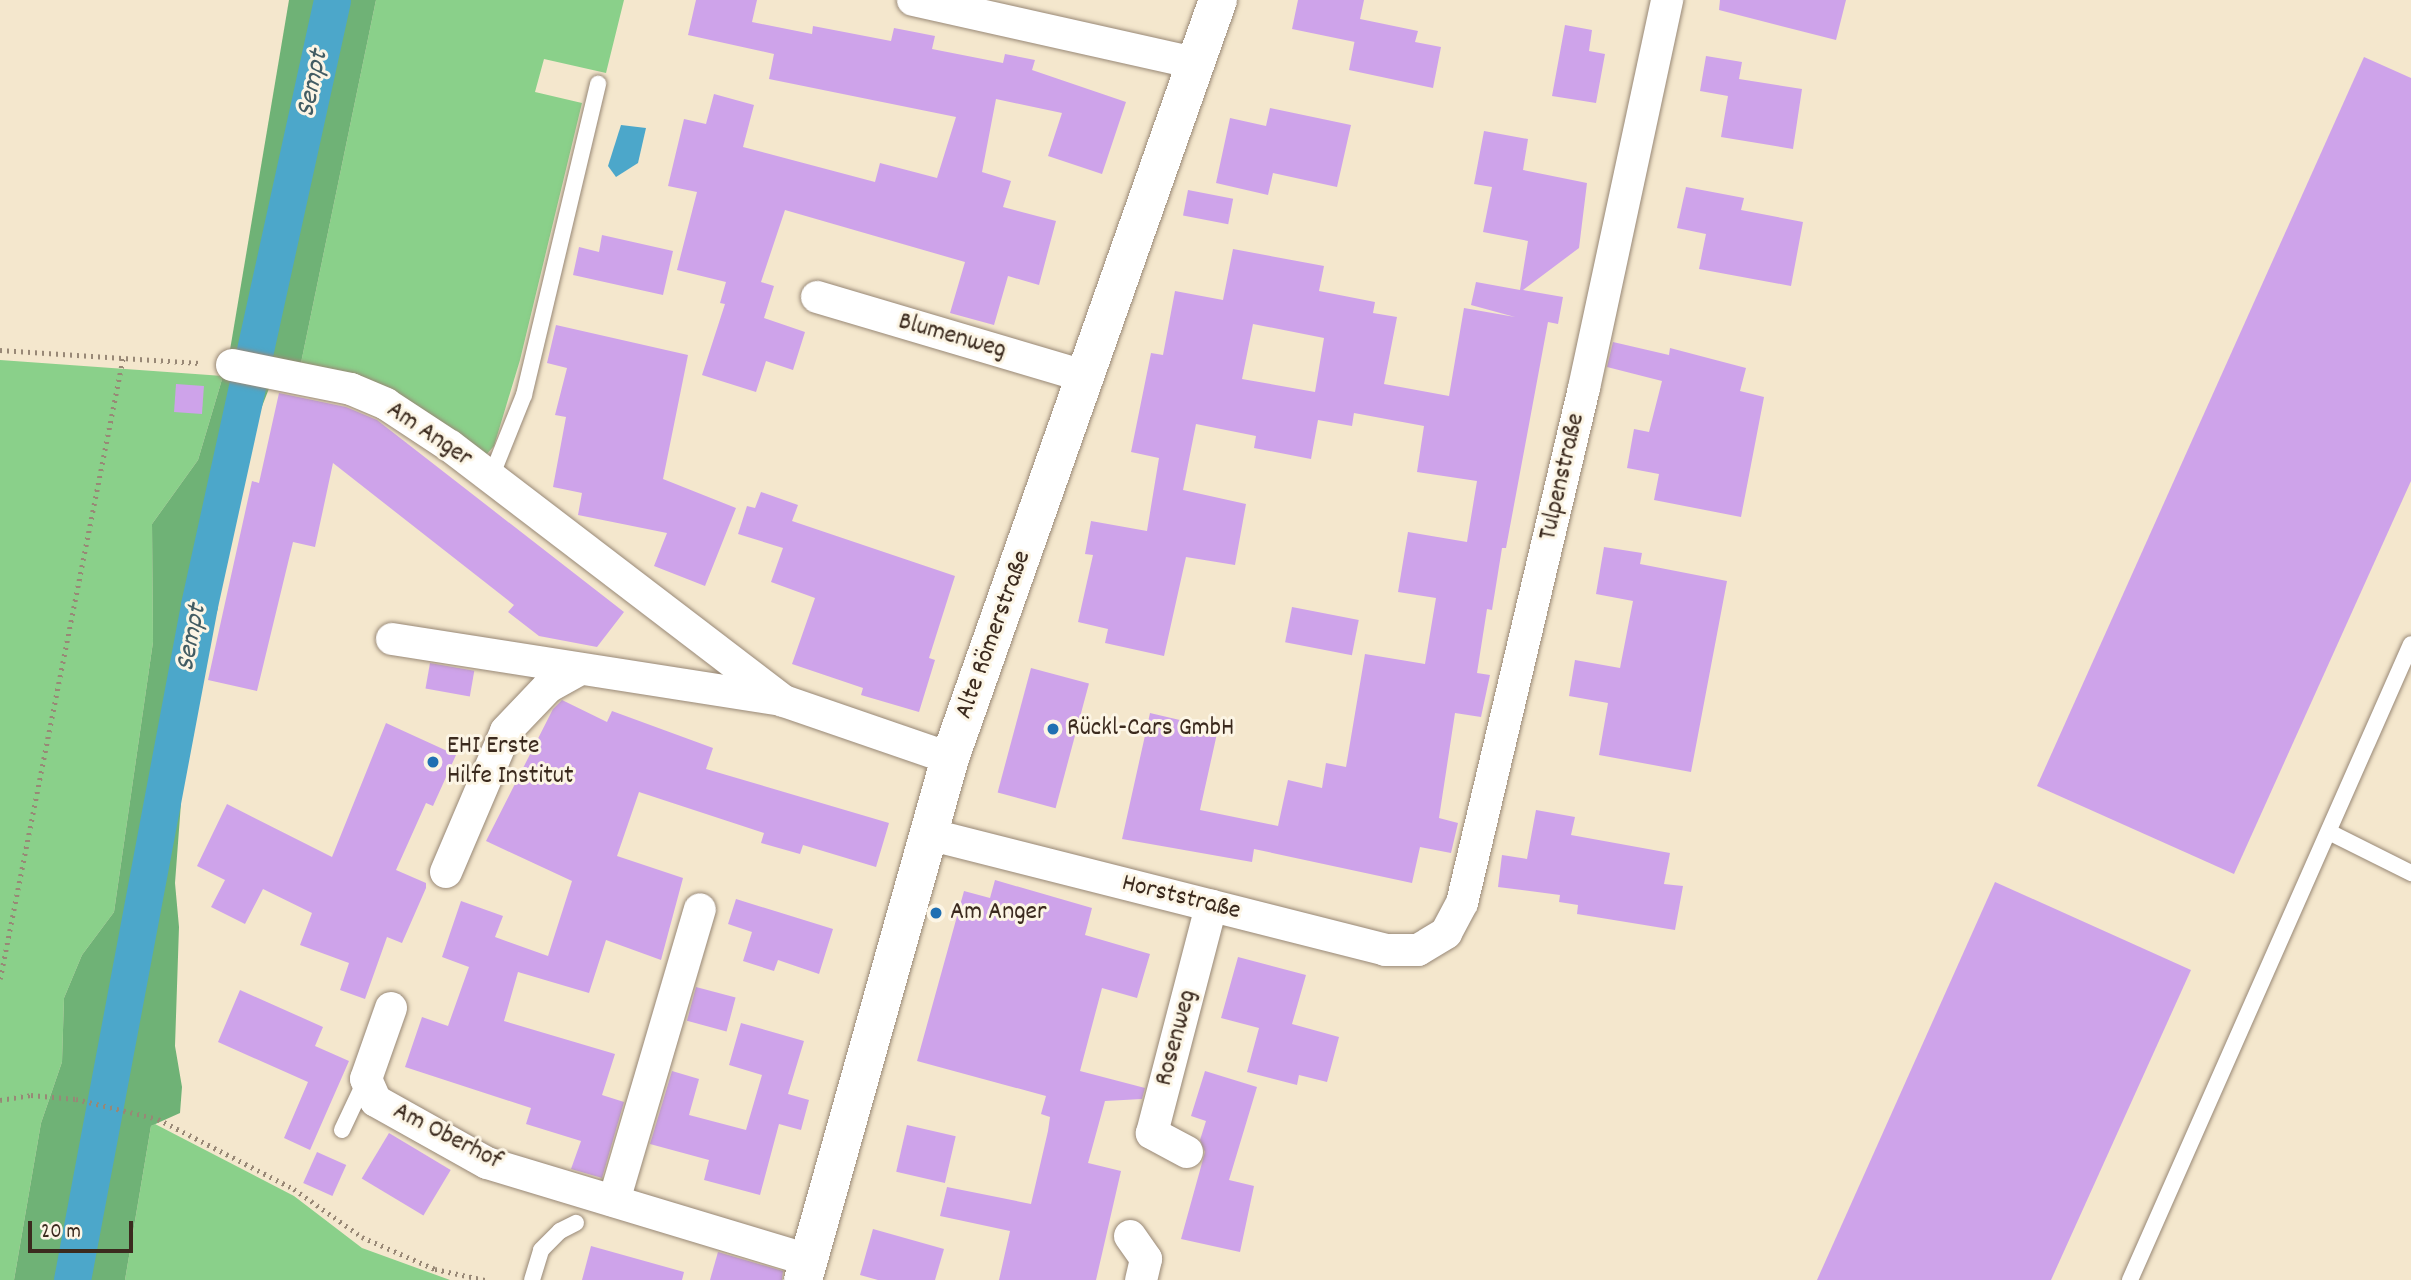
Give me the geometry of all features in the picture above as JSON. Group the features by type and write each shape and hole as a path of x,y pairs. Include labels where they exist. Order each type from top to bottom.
{"main road":[{"name":"Alte Römerstraße","path":"806,1270 950,758 1087,377 1218,0"}],"street":[{"path":"913,0 1196,63"},
{"name":"Tulpenstraße","path":"1433,943 1446,933 1462,904 1584,388 1667,0"},
{"name":"Blumenweg","path":"817,298 1087,377"},
{"name":"Am Anger","path":"232,365 351,390 386,404 491,477 785,701"},
{"name":"Am Anger","path":"392,639 785,701 950,758"},
{"path":"446,872 506,731 548,687 580,669"},
{"name":"Horststraße","path":"928,834 1385,950 1418,950 1433,943"},
{"name":"Rosenweg","path":"1187,1152 1152,1133 1211,906"},
{"path":"614,1201 700,909"},
{"path":"366,1079 391,1008"},
{"name":"Am Oberhof","path":"366,1079 376,1101 487,1163 614,1201 806,1270"},
{"path":"1130,1236 1146,1259 1141,1280"}],"lane":[{"path":"491,477 524,395 598,84"},
{"path":"2130,1280 2411,644"},
{"path":"2329,832 2411,873"},
{"path":"342,1130 366,1079"},
{"path":"532,1280 541,1250 560,1230 576,1223"}],"path":[{"path":"0,350 232,365"},
{"path":"0,979 123,358"},
{"path":"0,1100 31,1095 76,1099 130,1110 158,1119 294,1189 372,1242 435,1269 485,1280"}],"green space":[{"path":"289,0 376,0 301,363 230,350"},
{"path":"376,0 624,0 606,73 544,59 535,92 582,103 520,360 494,446 486,455 390,388 301,363"},
{"path":"0,360 223,376 198,460 152,524 153,642 114,912 82,955 64,998 62,1062 41,1123 14,1280 0,1280"},
{"path":"223,376 270,386 259,414 218,453 194,555 172,712 181,803 175,883 179,927 175,1046 182,1087 180,1113 151,1126 125,1280 14,1280 41,1123 62,1062 64,998 82,955 114,912 153,642 152,524 198,460"},
{"path":"155,1124 294,1196 362,1248 450,1280 125,1280 151,1126"}],"water":[{"path":"621,125 646,128 638,163 616,177 608,166"}],"building":[{"path":"696,0 757,0 752,22 812,34 813,26 891,41 894,28 935,36 932,49 1003,63 1005,54 1035,60 1032,70 1126,102 1102,174 1048,156 1062,113 996,99 982,172 1011,181 1003,207 1056,221 1039,285 1008,276 994,325 950,313 965,262 785,210 761,282 774,286 764,318 805,332 793,370 766,361 756,392 702,375 725,304 720,303 726,282 677,270 697,192 668,186 684,119 706,124 714,94 754,105 743,147 875,182 880,163 937,178 956,117 769,79 774,54 688,35"},
{"path":"1298,0 1364,0 1360,19 1418,31 1415,42 1441,47 1433,88 1349,70 1354,42 1292,29"},
{"path":"1720,0 1846,0 1836,40 1719,10"},
{"path":"1565,25 1592,30 1589,51 1605,54 1596,103 1552,96"},
{"path":"1706,56 1742,62 1739,79 1802,89 1793,149 1721,137 1728,96 1700,91"},
{"path":"2364,57 2411,78 2411,481 2234,874 2037,786"},
{"path":"1270,108 1351,125 1337,187 1273,173 1268,195 1216,183 1230,118 1266,126"},
{"path":"1484,131 1528,139 1523,170 1587,183 1579,248 1523,290 1563,297 1558,324 1548,322 1506,548 1502,548 1492,610 1487,609 1477,673 1490,675 1481,717 1455,713 1439,818 1458,823 1451,853 1420,847 1412,883 1254,849 1252,862 1122,839 1150,713 1218,729 1200,810 1278,826 1288,780 1322,788 1326,763 1346,767 1365,654 1425,664 1436,598 1398,592 1408,532 1467,542 1477,481 1417,472 1424,426 1354,413 1352,426 1318,420 1311,459 1254,448 1256,436 1196,424 1183,490 1246,504 1235,565 1186,557 1164,656 1105,643 1108,629 1078,622 1093,555 1085,554 1091,521 1147,531 1159,458 1131,452 1151,353 1163,355 1175,291 1223,300 1233,249 1324,266 1319,291 1375,302 1373,313 1397,317 1384,384 1449,396 1464,308 1515,317 1471,305 1476,282 1520,290 1528,241 1483,232 1492,187 1474,184","holes":["1253,324 1324,338 1315,392 1242,379"]},
{"path":"1686,187 1744,198 1741,210 1803,222 1791,286 1699,269 1706,234 1677,228"},
{"path":"1188,190 1233,199 1228,224 1183,216"},
{"path":"602,235 673,251 663,295 573,275 579,247 599,252"},
{"path":"556,325 688,355 663,479 736,508 705,586 654,566 667,533 578,515 582,493 553,487 566,417 555,415 567,368 547,363"},
{"path":"1613,342 1669,355 1670,348 1746,368 1740,391 1764,397 1741,517 1654,500 1659,474 1627,468 1634,429 1649,432 1662,381 1607,367"},
{"path":"176,384 204,386 202,414 174,412"},
{"path":"279,393 346,407 377,420 624,612 597,647 539,636 508,612 514,605 333,463 315,547 293,542 257,691 208,680 252,481 259,483"},
{"path":"761,492 798,505 792,521 955,576 929,658 935,660 919,712 861,695 863,688 792,664 815,598 771,582 783,548 738,534 747,506 755,508"},
{"path":"1604,547 1642,553 1640,564 1727,581 1691,772 1599,755 1608,703 1569,696 1575,660 1620,668 1633,601 1596,594"},
{"path":"1292,607 1359,620 1352,655 1285,642"},
{"path":"430,663 474,671 470,696 425,689"},
{"path":"1031,668 1089,684 1056,808 998,793"},
{"path":"562,700 607,722 612,711 713,748 706,769 889,823 876,867 803,845 800,854 761,843 764,833 639,792 617,856 683,878 661,960 606,940 589,993 518,972 504,1021 615,1054 602,1095 624,1102 602,1178 571,1169 581,1141 526,1124 531,1108 405,1067 422,1017 448,1026 469,967 442,957 461,901 503,916 495,937 548,956 572,881 486,841 553,709"},
{"path":"386,723 456,755 433,806 426,803 396,870 426,883 426,888 402,943 387,937 365,999 340,990 349,963 300,945 312,913 263,889 245,924 211,907 225,880 197,866 227,804 332,857"},
{"path":"1536,810 1575,817 1571,835 1670,853 1664,884 1683,886 1675,930 1577,914 1578,905 1559,902 1560,895 1498,887 1502,855 1527,859"},
{"path":"995,880 1092,908 1085,935 1150,954 1137,998 1102,988 1080,1071 1145,1088 1142,1099 1105,1101 1088,1163 1121,1171 1096,1280 999,1280 1010,1231 940,1216 947,1187 1031,1204 1048,1131 1050,1117 1041,1114 1046,1096 917,1061 964,891 990,898"},
{"path":"1995,882 2191,970 2051,1280 1817,1280"},
{"path":"736,899 833,929 819,974 778,960 774,971 743,961 752,932 728,924"},
{"path":"1238,957 1306,975 1292,1024 1339,1037 1327,1082 1299,1075 1297,1085 1247,1072 1259,1028 1221,1018"},
{"path":"696,987 736,998 727,1031 687,1021"},
{"path":"240,990 323,1027 315,1046 349,1061 310,1150 284,1138 308,1082 218,1042"},
{"path":"741,1023 804,1041 788,1094 809,1100 801,1130 779,1124 760,1195 704,1180 709,1160 650,1144 672,1071 699,1079 689,1115 746,1130 762,1075 729,1065"},
{"path":"1205,1071 1257,1087 1229,1180 1254,1186 1240,1252 1181,1239 1205,1152 1200,1140 1206,1121 1191,1116"},
{"path":"907,1125 956,1136 945,1183 896,1172"},
{"path":"389,1133 451,1170 423,1216 362,1178"},
{"path":"317,1152 346,1165 332,1196 303,1183"},
{"path":"873,1229 944,1249 935,1280 878,1280 860,1275"},
{"path":"591,1246 684,1272 682,1280 582,1280"},
{"path":"718,1252 783,1271 782,1280 710,1280"}],"waterway":[{"name":"Sempt","path":"72,1280 199,605 332,0"}],"place":[{"name":"Rückl-Cars GmbH","path":"1053,729"},
{"name":"EHI Erste Hilfe Institut","path":"433,762"},
{"name":"Am Anger","path":"936,913"}]}
